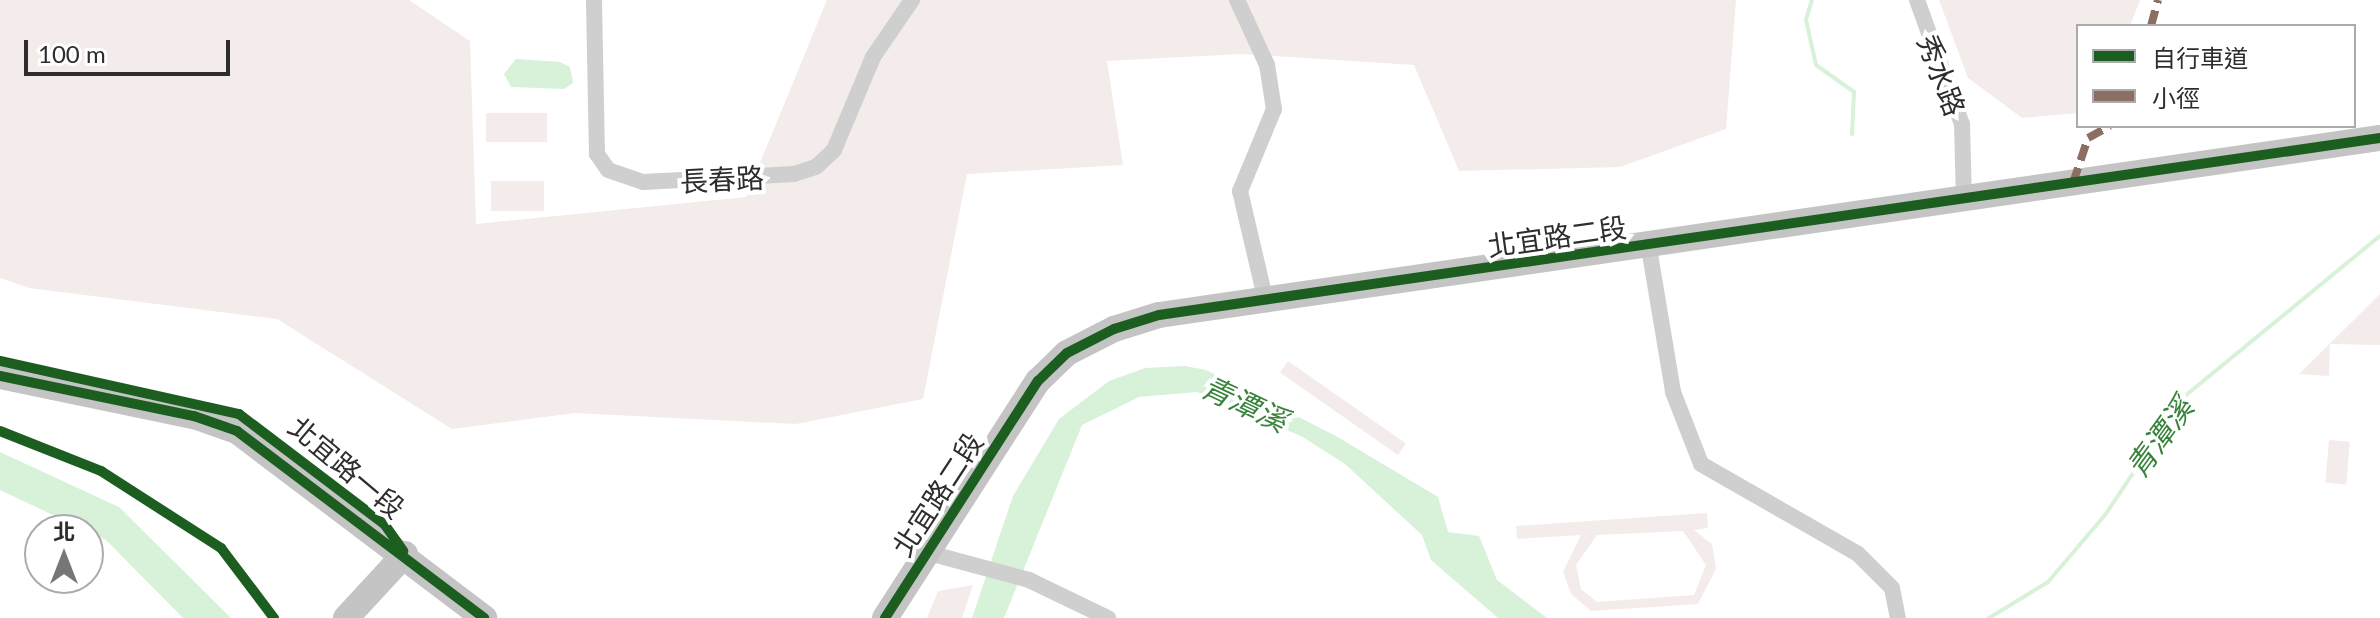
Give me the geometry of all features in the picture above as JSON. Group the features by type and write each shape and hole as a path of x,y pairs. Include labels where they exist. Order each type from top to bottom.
{"main road":[{"name":"北宜路二段","path":"885,618 1038,381 1067,353 1159,315 1649,248 2380,138"},
{"name":"北宜路一段","path":"0,361 239,414 385,525 405,554"},
{"name":"北宜路一段","path":"0,376 194,416 237,431 372,537 405,554"},
{"path":"346,618 405,554 484,618"}],"street":[{"name":"長春路","path":"594,0 597,154 608,170 643,182 746,178 816,167 834,150 873,57 912,0"},
{"path":"1237,0 1267,65 1274,109 1240,191 1266,302"},
{"name":"秀水路","path":"1917,0 1962,124 1964,199"},
{"path":"1649,248 1673,392 1701,464 1858,554 1892,588 1898,618"},
{"path":"929,553 1029,580 1108,618"}],"shaded area":[{"path":"0,0 409,0 470,41 476,224 746,197 827,0 1736,0 1726,129 1620,167 1459,171 1414,65 1241,54 1107,61 1123,165 967,174 923,399 796,424 575,413 452,429 277,319 29,288 0,278"},
{"path":"1939,0 2140,0 2131,24 2076,24 2076,113 2022,118 1968,78"},
{"path":"486,113 547,113 547,142 486,142"},
{"path":"491,181 544,181 544,211 491,211"},
{"path":"2380,294 2380,345 2330,344 2329,376 2299,374"},
{"path":"1288,361 1406,444 1398,455 1280,372"},
{"path":"2329,440 2350,442 2346,485 2325,483"},
{"path":"1707,513 1708,528 1694,530 1712,544 1716,569 1698,604 1591,611 1571,594 1563,572 1581,535 1517,539 1516,526","holes":["1683,531 1706,565 1694,595 1597,602 1581,589 1576,565 1597,535"]},
{"path":"973,585 962,618 927,618 938,591"}],"water":[{"path":"516,59 560,62 570,67 573,83 564,89 511,87 504,74"},
{"path":"1185,366 1206,370 1336,436 1438,497 1448,532 1479,536 1497,580 1547,618 1498,618 1431,560 1422,535 1345,464 1301,436 1197,392 1139,397 1082,425 1004,618 972,618 1013,496 1059,419 1109,381 1145,368"},
{"path":"0,452 119,507 231,618 183,618 104,539 104,514 51,514 0,490"}],"waterway":[{"path":"1812,0 1806,20 1816,65 1854,92 1852,134"},
{"name":"青潭溪","path":"1989,618 2048,582 2105,515 2185,396 2380,236"}],"marked path":[{"path":"2152,24 2158,0"},
{"path":"2073,183 2088,138 2106,128"}],"cycle path":[{"path":"885,618 1038,381 1067,353 1114,329 1159,315 2380,138"},
{"path":"0,361 239,414 385,525 403,551"},
{"path":"0,376 194,416 237,431 484,618"},
{"path":"0,431 101,471 221,548 274,618"}]}
